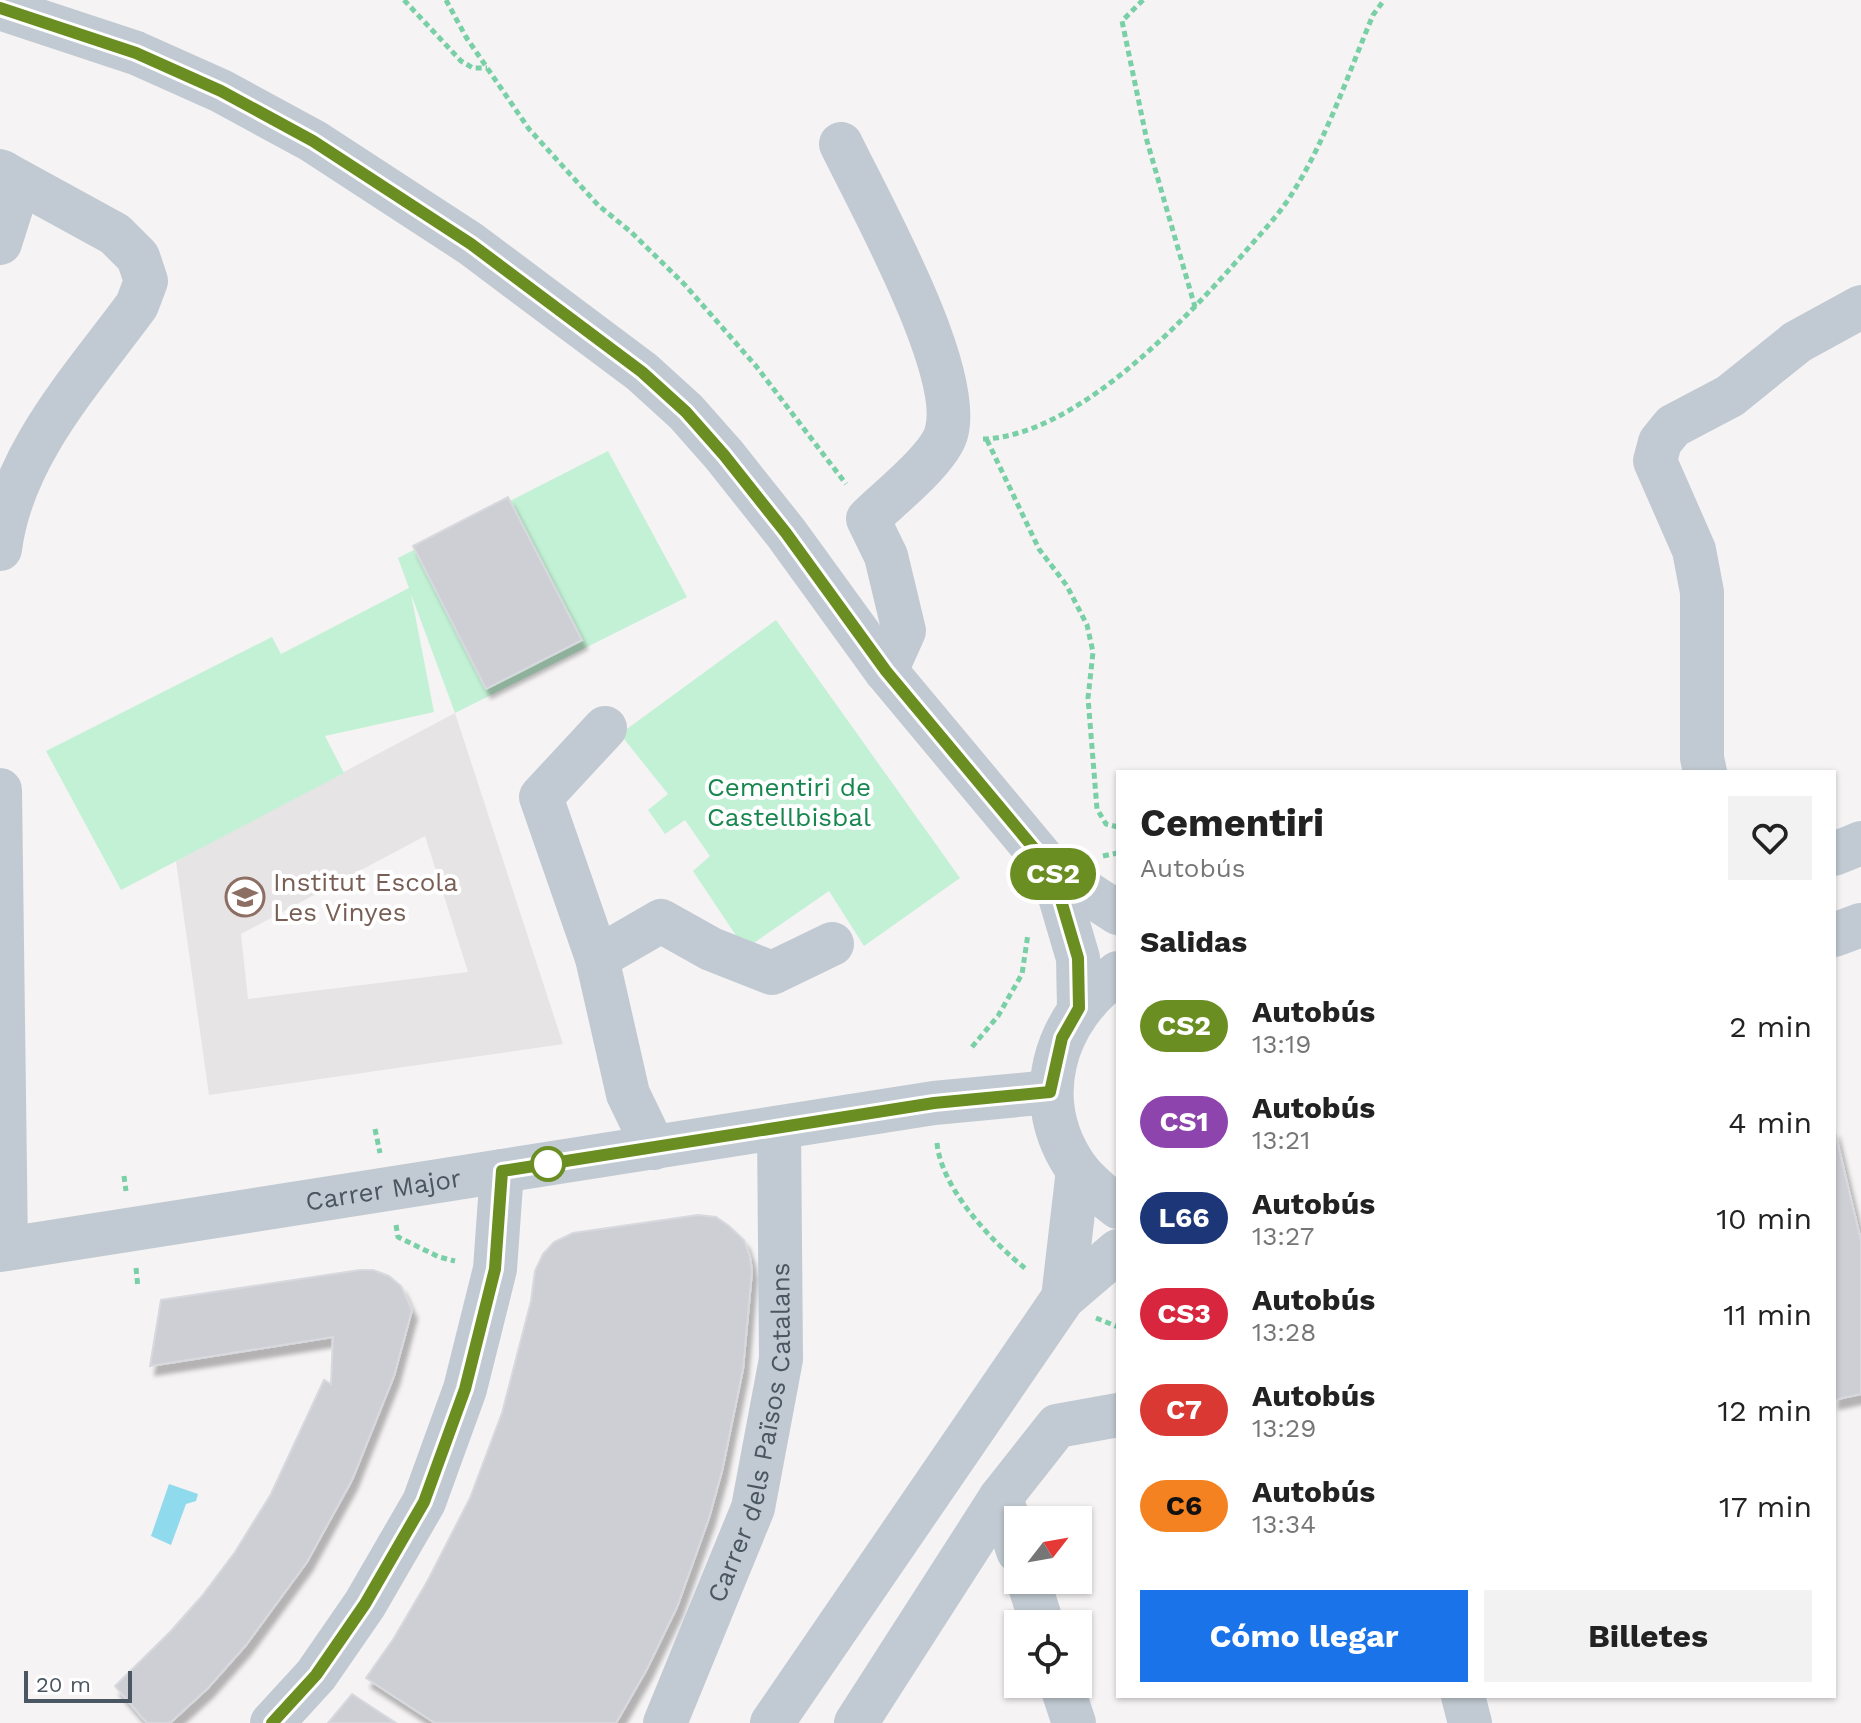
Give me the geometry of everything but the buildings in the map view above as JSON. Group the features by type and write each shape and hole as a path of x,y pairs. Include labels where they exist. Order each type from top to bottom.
{"street":[{"path":"0,8 54,23 136,53 221,91 313,141 471,244 642,372 686,412 724,455 786,533 886,671 1052,870 1116,912"},
{"path":"841,144 923,314 942,370 948,402 966,437 918,471 868,519 886,556 904,631 886,671"},
{"path":"0,243 13,202 2,172"},
{"path":"0,549 3,525 27,459 137,305 146,281 138,257 115,234 2,172"},
{"path":"1705,770 1702,592 1694,550 1655,461 1660,442 1673,426 1730,396 1797,342 1861,307"},
{"path":"605,728 541,797 597,958 628,1094 654,1148"},
{"path":"0,790 3,1250"},
{"path":"1836,853 1861,843"},
{"path":"1052,870 1078,958 1079,1008"},
{"path":"597,958 661,921 711,949 772,973 832,944"},
{"path":"1836,934 1861,925"},
{"path":"1116,974 1079,1008 1062,1038 1050,1092 1061,1139 1078,1170 1116,1205"},
{"name":"Carrer Major","path":"3,1250 934,1103 1050,1092"},
{"name":"Carrer dels Països Catalans","path":"665,1723 753,1508 781,1359 779,1129"},
{"path":"1063,1298 1078,1170"},
{"path":"272,1723 316,1675 357,1616 424,1502 465,1389 495,1269 502,1171"},
{"path":"772,1723 1063,1298 1116,1253"},
{"path":"856,1723 1001,1497 1057,1426 1116,1415"},
{"path":"1001,1497 1004,1507"},
{"path":"1066,1698 1074,1723"},
{"path":"1464,1698 1470,1723"}],"path":[{"path":"404,0 461,61 473,68 488,67"},
{"path":"446,0 466,37 529,129 598,205 631,232 685,285 756,366 849,488 868,519"},
{"path":"1143,0 1122,21 1147,141 1195,308"},
{"path":"1116,826 1106,824 1097,809 1088,698 1093,652 1087,625 1067,586 1039,549 966,437 1036,428 1082,402 1127,368 1195,308 1293,193 1373,15 1384,0"},
{"path":"972,1047 998,1016 1022,974 1029,928"},
{"path":"936,1133 938,1154 961,1202 995,1243 1063,1298 1103,1323 1116,1326"}],"shaded area":[{"name":"Institut Escola Les Vinyes","path":"455,713 563,1044 209,1095 176,861","holes":["425,836 468,972 248,999 241,934"]}],"green space":[{"path":"608,451 687,597 455,713 411,594 434,712 325,736 344,773 121,890 46,751 272,637 281,654 409,588 398,558"},
{"name":"Cementiri de Castellbisbal","path":"776,620 960,878 864,946 829,891 745,949 693,871 710,856 685,820 665,834 648,810 668,794 620,734"}],"water":[{"path":"169,1484 198,1494 196,1501 186,1504 171,1545 151,1536"}],"bus line":[{"name":"CS2","path":"0,8 136,53 221,91 313,141 471,244 642,372 686,412 724,455 786,533 886,671 1052,870 1078,958 1079,1008 1062,1038 1050,1092 934,1103 502,1171 495,1269 465,1389 424,1502 365,1604 316,1675 272,1723"}],"place":[{"name":"Institut Escola Les Vinyes","path":"245,897"}]}
